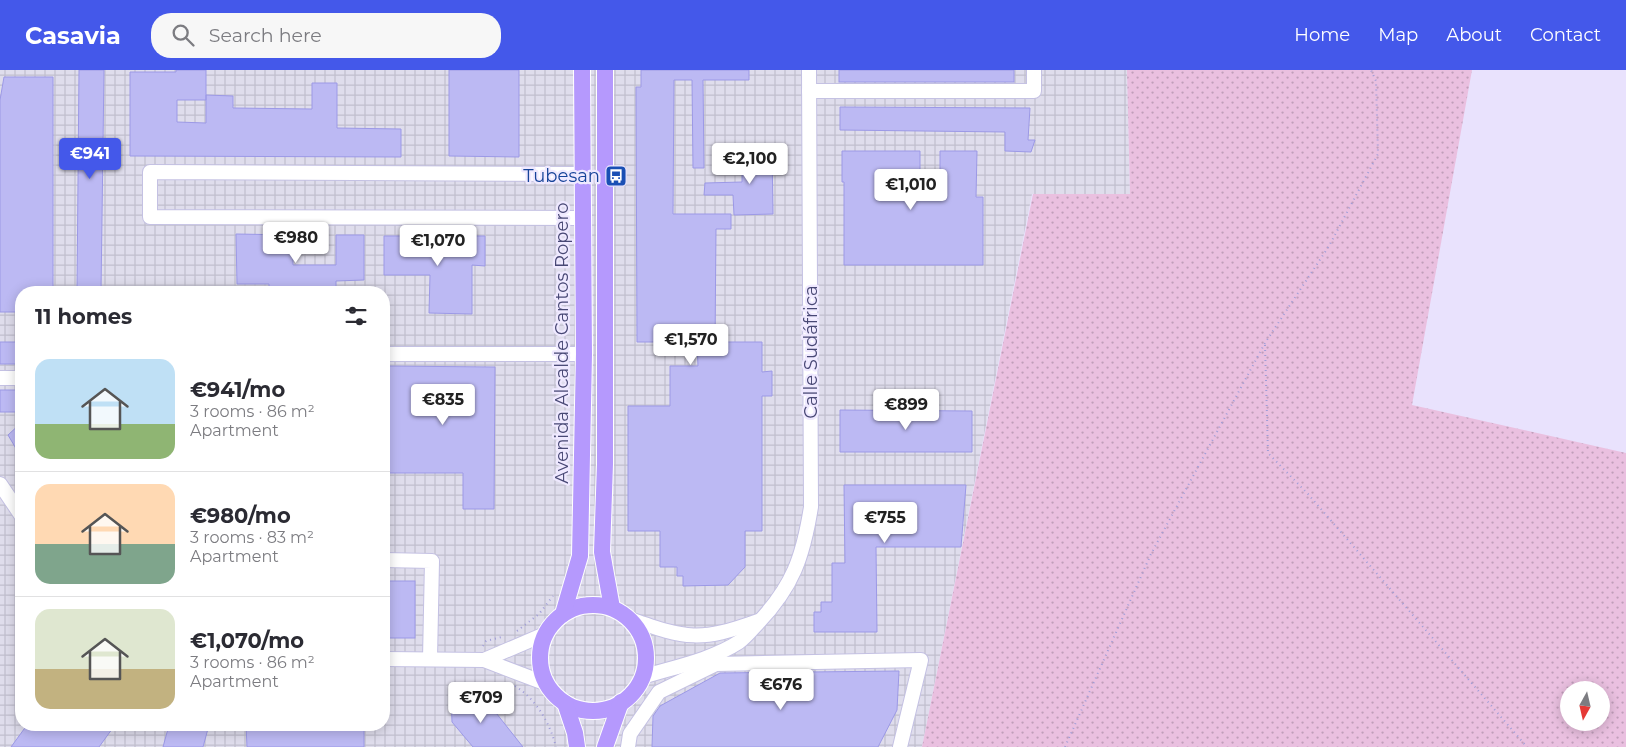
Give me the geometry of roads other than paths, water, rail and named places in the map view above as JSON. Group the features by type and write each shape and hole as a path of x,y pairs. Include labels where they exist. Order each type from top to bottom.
{"main road":[{"name":"Avenida Alcalde Cantos Ropero","path":"563,614 580,556 584,354 582,70"},
{"path":"605,70 605,464 602,552 612,608"},
{"path":"595,604 612,608 630,619 639,632 645,646 646,662 642,677 634,691 621,702 608,708 593,711 578,709 565,703 547,684 540,660 540,651 545,634 563,614 578,606 595,604"},
{"path":"605,747 621,702"},
{"path":"565,703 575,733 577,747"}],"street":[{"name":"Calle Sudáfrica","path":"642,677 708,657 741,641 780,597 794,574 805,547 812,507 809,70"},
{"path":"809,91 1034,91 1034,70"},
{"path":"582,174 150,172 150,216 583,218"},
{"path":"390,354 584,354"},
{"path":"0,378 15,378"},
{"path":"0,484 15,506"},
{"path":"390,560 432,561 430,659"},
{"path":"630,619 676,635 701,636 725,633 761,620"},
{"path":"484,660 545,634"},
{"path":"390,659 484,660 547,684"},
{"path":"628,747 630,734 659,692 716,664 921,660 900,747"}],"place":[{"name":"Tubesan","path":"616,176"}]}
